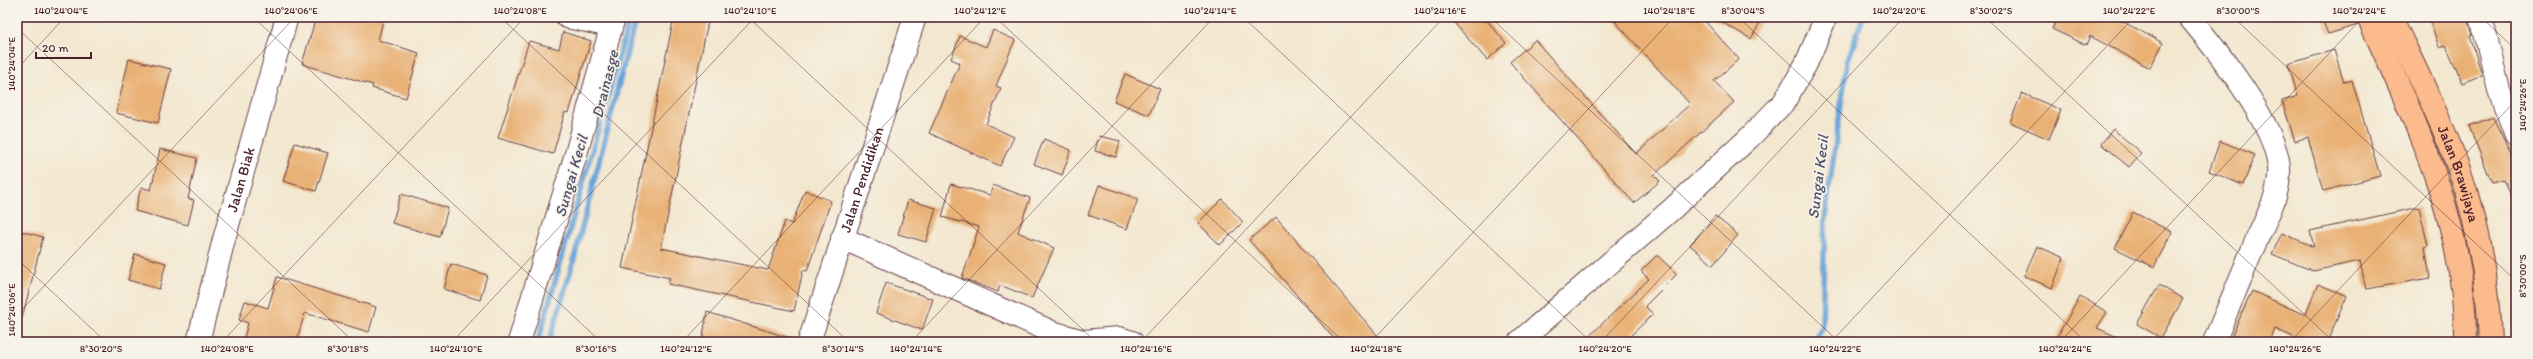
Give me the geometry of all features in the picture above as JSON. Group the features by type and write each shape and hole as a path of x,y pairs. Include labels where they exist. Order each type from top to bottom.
{"highway":[{"name":"Jalan Brawijaya","path":"2368,17 2427,148 2445,206 2463,290 2464,342"},
{"name":"Jalan Brawijaya","path":"2391,17 2460,172 2482,263 2490,342"}],"street":[{"name":"Jalan Biak","path":"198,342 224,239 287,17"},
{"path":"519,342 576,154 613,22 567,17"},
{"name":"Jalan Pendidikan","path":"808,342 915,17"},
{"path":"1520,342 1671,210 1750,138 1784,102 1806,64 1826,17"},
{"path":"2189,17 2217,50 2249,98 2268,134 2279,167 2278,179 2269,210 2214,342"},
{"path":"2481,17 2499,90 2516,134"},
{"path":"842,238 1052,332 1084,341 1118,338 1132,342"}],"building":[{"path":"316,17 384,17 378,40 419,53 406,98 372,88 373,85 302,64"},
{"path":"674,17 709,17 661,248 768,270 785,221 792,224 805,190 831,201 807,271 803,270 794,311 668,284 670,278 622,268"},
{"path":"1449,17 1484,17 1506,43 1487,60"},
{"path":"1611,17 1701,17 1739,59 1714,81 1734,102 1654,175 1660,181 1634,203 1510,62 1535,40 1636,154 1690,104"},
{"path":"1713,17 1763,17 1751,39"},
{"path":"2058,17 2114,17 2163,43 2150,68 2090,36 2086,45 2052,29"},
{"path":"2321,17 2356,17 2358,25 2328,34"},
{"path":"2428,17 2468,17 2473,35 2470,36 2482,75 2462,83 2446,45 2439,47"},
{"path":"993,30 1015,40 996,86 1001,88 986,124 1014,137 1000,166 929,133 960,63 951,59 960,36 986,47"},
{"path":"563,32 591,41 569,113 565,112 553,154 498,138 529,41 559,49"},
{"path":"2334,50 2344,82 2352,80 2380,176 2323,191 2308,137 2295,141 2282,101 2298,96 2288,64"},
{"path":"129,59 171,69 158,123 116,113"},
{"path":"1125,74 1160,89 1149,115 1114,101"},
{"path":"2022,93 2061,110 2049,139 2010,122"},
{"path":"2493,117 2516,165 2516,207 2504,180 2492,183 2469,126"},
{"path":"2113,129 2141,153 2129,167 2101,144"},
{"path":"1099,136 1120,141 1116,157 1095,151"},
{"path":"1044,139 1071,150 1062,175 1034,164"},
{"path":"2220,141 2255,155 2243,185 2209,171"},
{"path":"295,143 328,153 316,191 283,181"},
{"path":"160,149 197,158 188,199 194,200 188,225 135,211 141,187 151,190"},
{"path":"951,184 990,195 993,185 1030,198 1018,232 1054,248 1032,298 1000,285 998,292 962,278 979,227 942,217"},
{"path":"1099,185 1138,199 1127,229 1088,215"},
{"path":"401,194 448,208 440,237 392,223"},
{"path":"1222,199 1243,222 1220,245 1198,223"},
{"path":"908,200 936,208 926,242 898,234"},
{"path":"2419,207 2428,246 2425,247 2430,278 2366,289 2360,261 2313,271 2272,254 2282,233 2314,247 2310,231"},
{"path":"2133,212 2172,232 2154,267 2115,248"},
{"path":"1715,216 1738,235 1713,265 1690,245"},
{"path":"1276,217 1383,342 1337,342 1249,240"},
{"path":"17,230 43,237 22,318 17,318"},
{"path":"2037,246 2064,258 2052,288 2024,276"},
{"path":"135,254 166,263 159,289 128,280"},
{"path":"1657,255 1677,274 1645,306 1653,314 1624,342 1583,342 1649,279 1641,271"},
{"path":"451,264 487,275 480,300 444,289"},
{"path":"277,277 376,307 369,332 305,313 296,342 243,342 248,323 239,320 245,301 268,308"},
{"path":"886,283 933,299 922,330 876,313"},
{"path":"2318,284 2347,296 2327,342 2305,342 2275,329 2270,342 2229,342 2252,291 2305,315"},
{"path":"2159,285 2183,299 2161,338 2137,324"},
{"path":"2080,296 2107,312 2097,328 2129,342 2054,342"},
{"path":"707,312 793,339 793,342 702,342"}],"waterway":[{"name":"Sungai Kecil","path":"538,342 630,17"},
{"name":"Drainasge","path":"549,342 573,263 636,17"},
{"name":"Sungai Kecil","path":"1815,342 1822,326 1825,218 1847,63 1863,17"}]}
